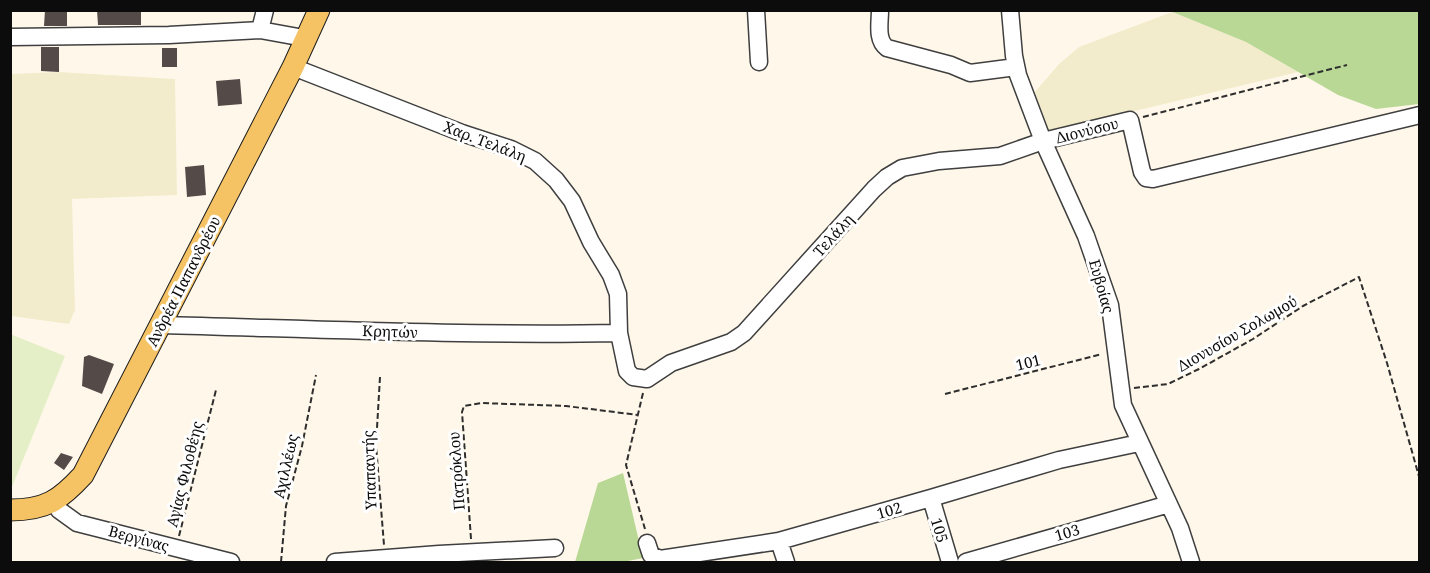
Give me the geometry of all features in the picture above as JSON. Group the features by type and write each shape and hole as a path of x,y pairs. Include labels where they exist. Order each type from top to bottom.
{"main road":[{"name":"Ανδρέα Παπανδρέου","path":"10,510 30,509 54,502 83,475 293,67 304,38 319,10"}],"street":[{"path":"260,30 265,10"},
{"path":"756,10 759,62"},
{"path":"880,10 880,39 887,48 951,65 970,73 1016,67"},
{"name":"Ευβοίας","path":"1010,10 1016,67 1043,141 1086,236 1110,305 1123,405 1138,443 1169,504 1191,562"},
{"path":"10,37 169,35 260,30 304,38"},
{"name":"Χαρ. Τελάλη","path":"293,67 535,160 556,180 572,201 591,242 611,275 618,294 619,333 628,373 635,378 647,380"},
{"path":"1130,120 1142,172 1146,178 1153,179 1419,115"},
{"name":"Διονύσου","path":"1043,141 1130,120"},
{"name":"Τελάλη","path":"647,380 671,363 731,342 744,333 874,189 894,171 921,164 1000,156 1043,141"},
{"name":"Κρητών","path":"161,325 463,334 619,333"},
{"name":"102","path":"647,543 651,555 660,559 779,541 1059,460 1138,443"},
{"name":"105","path":"931,498 950,562"},
{"name":"Βεργίνας","path":"54,502 59,510 77,522 231,562"},
{"name":"103","path":"966,562 1169,504"},
{"path":"779,541 786,562"},
{"path":"335,562 555,548"}],"path":[{"path":"1130,120 1347,65"},
{"name":"Διονυσίου Σολωμού","path":"1120,390 1168,384 1217,359 1303,306 1359,277 1387,363 1419,480"},
{"name":"101","path":"945,394 1115,350"},
{"name":"Αχιλλέως","path":"281,562 286,506 302,446 316,375"},
{"name":"Υπαπαντής","path":"380,377 376,445 386,560"},
{"path":"647,380 626,465 643,519 647,543"},
{"name":"Αγίας Φιλοθέης","path":"176,548 216,390"},
{"name":"Πατρόκλου","path":"472,552 462,412 464,406 482,404 566,406 638,415"}],"shaded area":[{"path":"1172,12 1246,42 1298,72 1047,132 1034,93 1059,64 1079,47"},
{"path":"59,72 175,79 177,195 72,199 75,310 69,324 11,316 11,74"}],"green space":[{"path":"1170,11 1419,11 1419,104 1376,109 1338,95 1246,42"},
{"path":"10,334 65,356 12,487 10,486"},
{"path":"623,473 643,558 623,562 575,562 598,483"}],"building":[{"path":"45,10 67,10 67,26 44,26"},
{"path":"97,10 141,10 141,25 98,25"},
{"path":"41,47 59,47 59,72 41,71"},
{"path":"162,48 177,48 177,67 162,67"},
{"path":"240,79 242,104 218,106 216,81"},
{"path":"204,165 206,195 187,197 185,167"},
{"path":"89,355 114,364 102,394 82,386 84,357"},
{"path":"61,453 73,457 64,470 54,463"}]}
